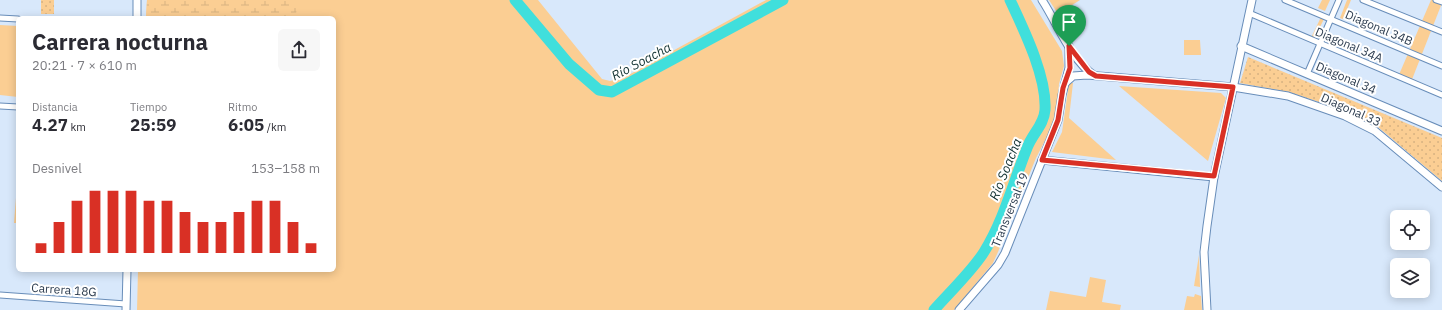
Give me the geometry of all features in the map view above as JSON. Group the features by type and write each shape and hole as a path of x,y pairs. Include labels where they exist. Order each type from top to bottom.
{"main road":[{"path":"137,0 137,16"},
{"path":"1042,0 1069,46 1089,72 1096,76"},
{"path":"1207,310 1204,242 1214,176 1252,0"},
{"name":"Transversal 19","path":"959,310 998,265 1005,253 1058,120 1065,82 1070,68 1069,46"},
{"name":"Diagonal 34","path":"1241,46 1442,131"},
{"name":"Diagonal 33","path":"1065,82 1078,75 1096,76 1233,87 1288,96 1345,116 1375,131 1442,187"},
{"path":"1042,160 1214,176"},
{"path":"126,307 127,272"}],"street":[{"name":"Diagonal 34B","path":"1285,0 1442,66"},
{"path":"1307,74 1339,0"},
{"path":"1363,0 1442,32"},
{"path":"1436,0 1442,2"},
{"name":"Diagonal 34A","path":"1249,13 1442,95"},
{"path":"0,18 16,19"},
{"path":"0,106 16,107"},
{"name":"Carrera 18G","path":"0,295 126,307"}],"green space":[{"path":"41,0 54,0 54,14 41,14"},
{"path":"147,0 538,0 602,79 610,81 623,78 766,0 1031,0 1062,51 1064,66 1059,84 1057,111 1051,129 1036,158 998,252 993,263 954,310 137,310 138,272 336,272 336,16 146,16"},
{"path":"147,0 299,0 295,16 146,16"},
{"path":"1049,0 1080,0 1058,14"},
{"path":"1322,0 1330,0 1325,11 1318,8"},
{"path":"1347,0 1351,0 1343,19 1340,18"},
{"path":"1431,0 1436,0 1442,3 1411,82 1398,77"},
{"path":"1321,17 1324,19 1314,39 1311,38"},
{"path":"0,25 16,26 16,97 0,95"},
{"path":"1184,40 1200,40 1201,55 1184,55"},
{"path":"1248,57 1442,138 1442,181 1378,127 1337,108 1289,92 1240,83"},
{"path":"1069,83 1073,83 1069,118 1116,160 1052,152 1062,132"},
{"path":"1119,86 1221,93 1226,98 1208,161"},
{"path":"16,198 16,223 14,223"},
{"path":"1199,255 1200,287 1194,286"},
{"path":"1090,277 1106,280 1102,302 1121,305 1120,310 1046,310 1050,291 1086,297"},
{"path":"1195,294 1201,296 1202,310 1184,310 1187,296 1194,297"}],"waterway":[{"name":"Río Soacha","path":"515,0 569,64 599,90 612,92 783,0"},
{"name":"Río Soacha","path":"934,310 974,266 991,240 1003,214 1027,148 1044,115 1045,97 1034,54 1010,0"}],"route":[{"path":"1069,46 1089,72 1096,76 1233,87 1214,176 1150,172 1042,160 1058,120 1063,88 1070,68 1071,57 1069,46"}]}
